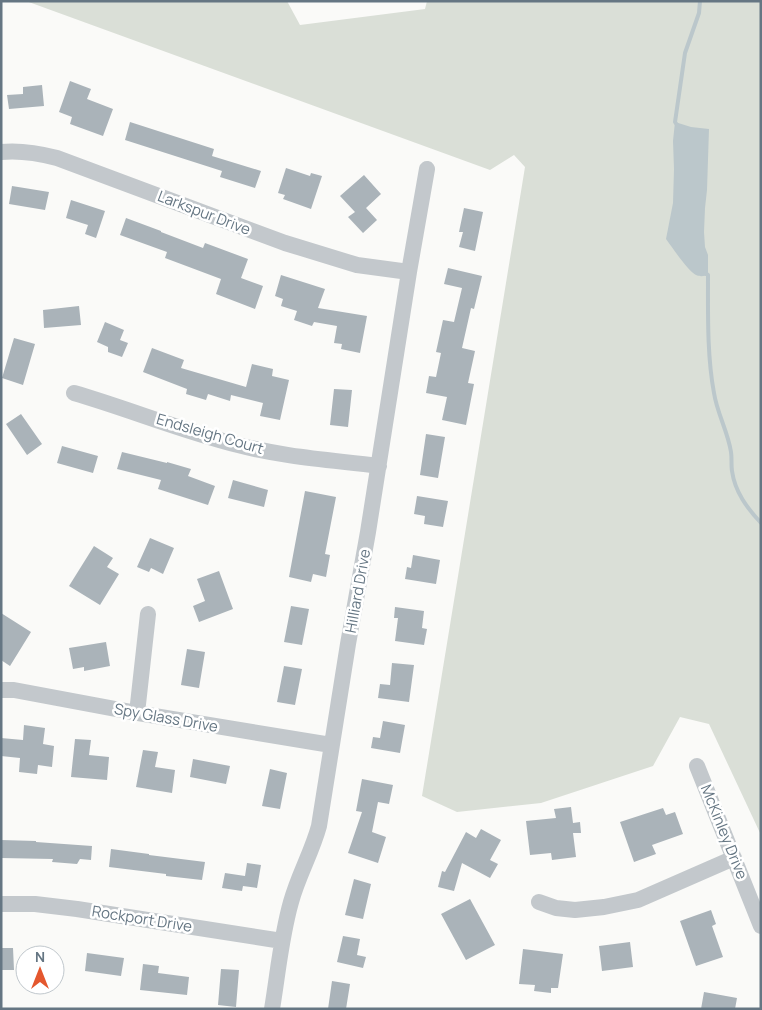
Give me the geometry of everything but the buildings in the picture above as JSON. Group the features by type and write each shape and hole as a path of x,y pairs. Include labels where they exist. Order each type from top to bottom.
{"street":[{"name":"Larkspur Drive","path":"1,152 22,151 57,158 285,243 357,265 409,272"},
{"name":"Hilliard Drive","path":"272,1009 282,941 291,901 318,832 323,806 427,169"},
{"name":"Endsleigh Court","path":"74,393 198,434 238,445 288,454 379,466"},
{"path":"137,713 148,614"},
{"name":"Spy Glass Drive","path":"1,690 14,690 332,746"},
{"name":"McKinley Drive","path":"697,766 761,926"},
{"path":"539,902 556,908 575,910 604,907 638,900 734,858"},
{"name":"Rockport Drive","path":"1,904 34,904 78,909 282,941"}],"shaded area":[{"path":"26,1 287,1 300,25 425,9 427,1 761,1 761,835 709,724 680,717 653,766 541,803 457,812 422,796 525,167 514,155 490,170"},
{"path":"675,122 691,127 709,129 704,232 705,247 708,255 708,275 705,276 698,276 693,273 666,239 673,203 673,141"}],"waterway":[{"path":"677,125 675,122 685,53 699,13 700,1"},
{"path":"705,273 708,275 709,349 715,400 730,445 732,471 736,486 746,505 761,523"}]}
